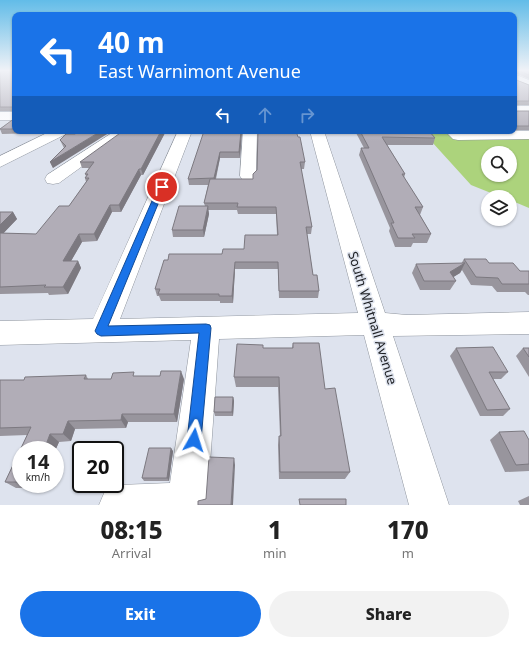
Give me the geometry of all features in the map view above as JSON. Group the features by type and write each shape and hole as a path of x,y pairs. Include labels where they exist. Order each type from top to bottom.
{"street":[{"path":"0,116 12,116"},
{"path":"0,162 55,134"},
{"path":"53,179 120,134"},
{"path":"101,331 184,134"},
{"path":"248,176 250,134"},
{"name":"South Whitnall Avenue","path":"318,134 429,505"},
{"path":"456,134 458,136 529,136"},
{"path":"0,333 374,324 407,326 529,324"},
{"path":"119,505 187,504 206,328"}],"green space":[{"path":"425,134 488,134 529,137 529,208 517,203 517,190 484,190 471,185"}],"building":[{"path":"0,95 12,95 12,107 0,107"},
{"path":"517,95 529,95 529,101 517,101"},
{"path":"517,111 529,111 529,126 517,126"},
{"path":"12,120 12,129 0,129"},
{"path":"66,134 96,134 50,162 66,146 60,140"},
{"path":"119,134 159,134 141,169 139,169 119,205 110,205 94,234 79,234 63,261 78,261 63,287 44,287 46,285 0,287 0,233 36,234 59,206 69,206 89,178 85,178 88,174 85,174 94,162 80,162"},
{"path":"203,134 241,134 239,152 220,152 214,178 188,179"},
{"path":"258,134 297,134 298,137 300,137 305,162 300,162 312,227 306,227 313,275 317,275 319,291 279,291 278,262 235,262 232,296 219,296 219,294 158,294 160,289 155,289 164,260 168,260 169,254 222,254 223,249 244,249 245,235 278,235 276,207 237,207 238,203 204,203 210,179 253,179 253,174 257,170"},
{"path":"362,134 432,134 435,138 382,137 405,174 402,174 423,207 415,207 431,234 412,234 415,238 398,238 391,223 394,223 361,148 369,148"},
{"path":"179,206 208,206 203,230 172,230"},
{"path":"0,212 13,212 0,225"},
{"path":"464,259 486,259 489,263 513,263 520,271 529,271 529,284 502,284 498,278 476,277"},
{"path":"465,263 450,272 456,281 424,281 416,264"},
{"path":"293,343 319,343 325,389 335,388 350,472 280,472 279,436 281,436 279,377 234,377 237,344 263,345 263,348 293,348"},
{"path":"493,347 508,372 489,372 510,409 487,410 456,348"},
{"path":"523,348 529,348 529,357"},
{"path":"161,371 181,371 174,414 122,414 121,420 68,421 63,434 50,434 47,441 24,441 31,427 0,428 0,380 24,380 25,377 86,375 84,379 111,379 113,373 134,372 133,376 160,376"},
{"path":"215,397 233,397 232,412 214,412"},
{"path":"524,431 529,440 529,464 516,465 499,432"},
{"path":"149,448 171,448 167,478 142,478"},
{"path":"209,457 234,458 231,505 198,505 198,501 206,499"},
{"path":"12,467 12,482 5,482"},
{"path":"299,499 346,499 346,505 300,505"}],"route":[{"path":"162,187 101,331 206,328 194,440"}]}
